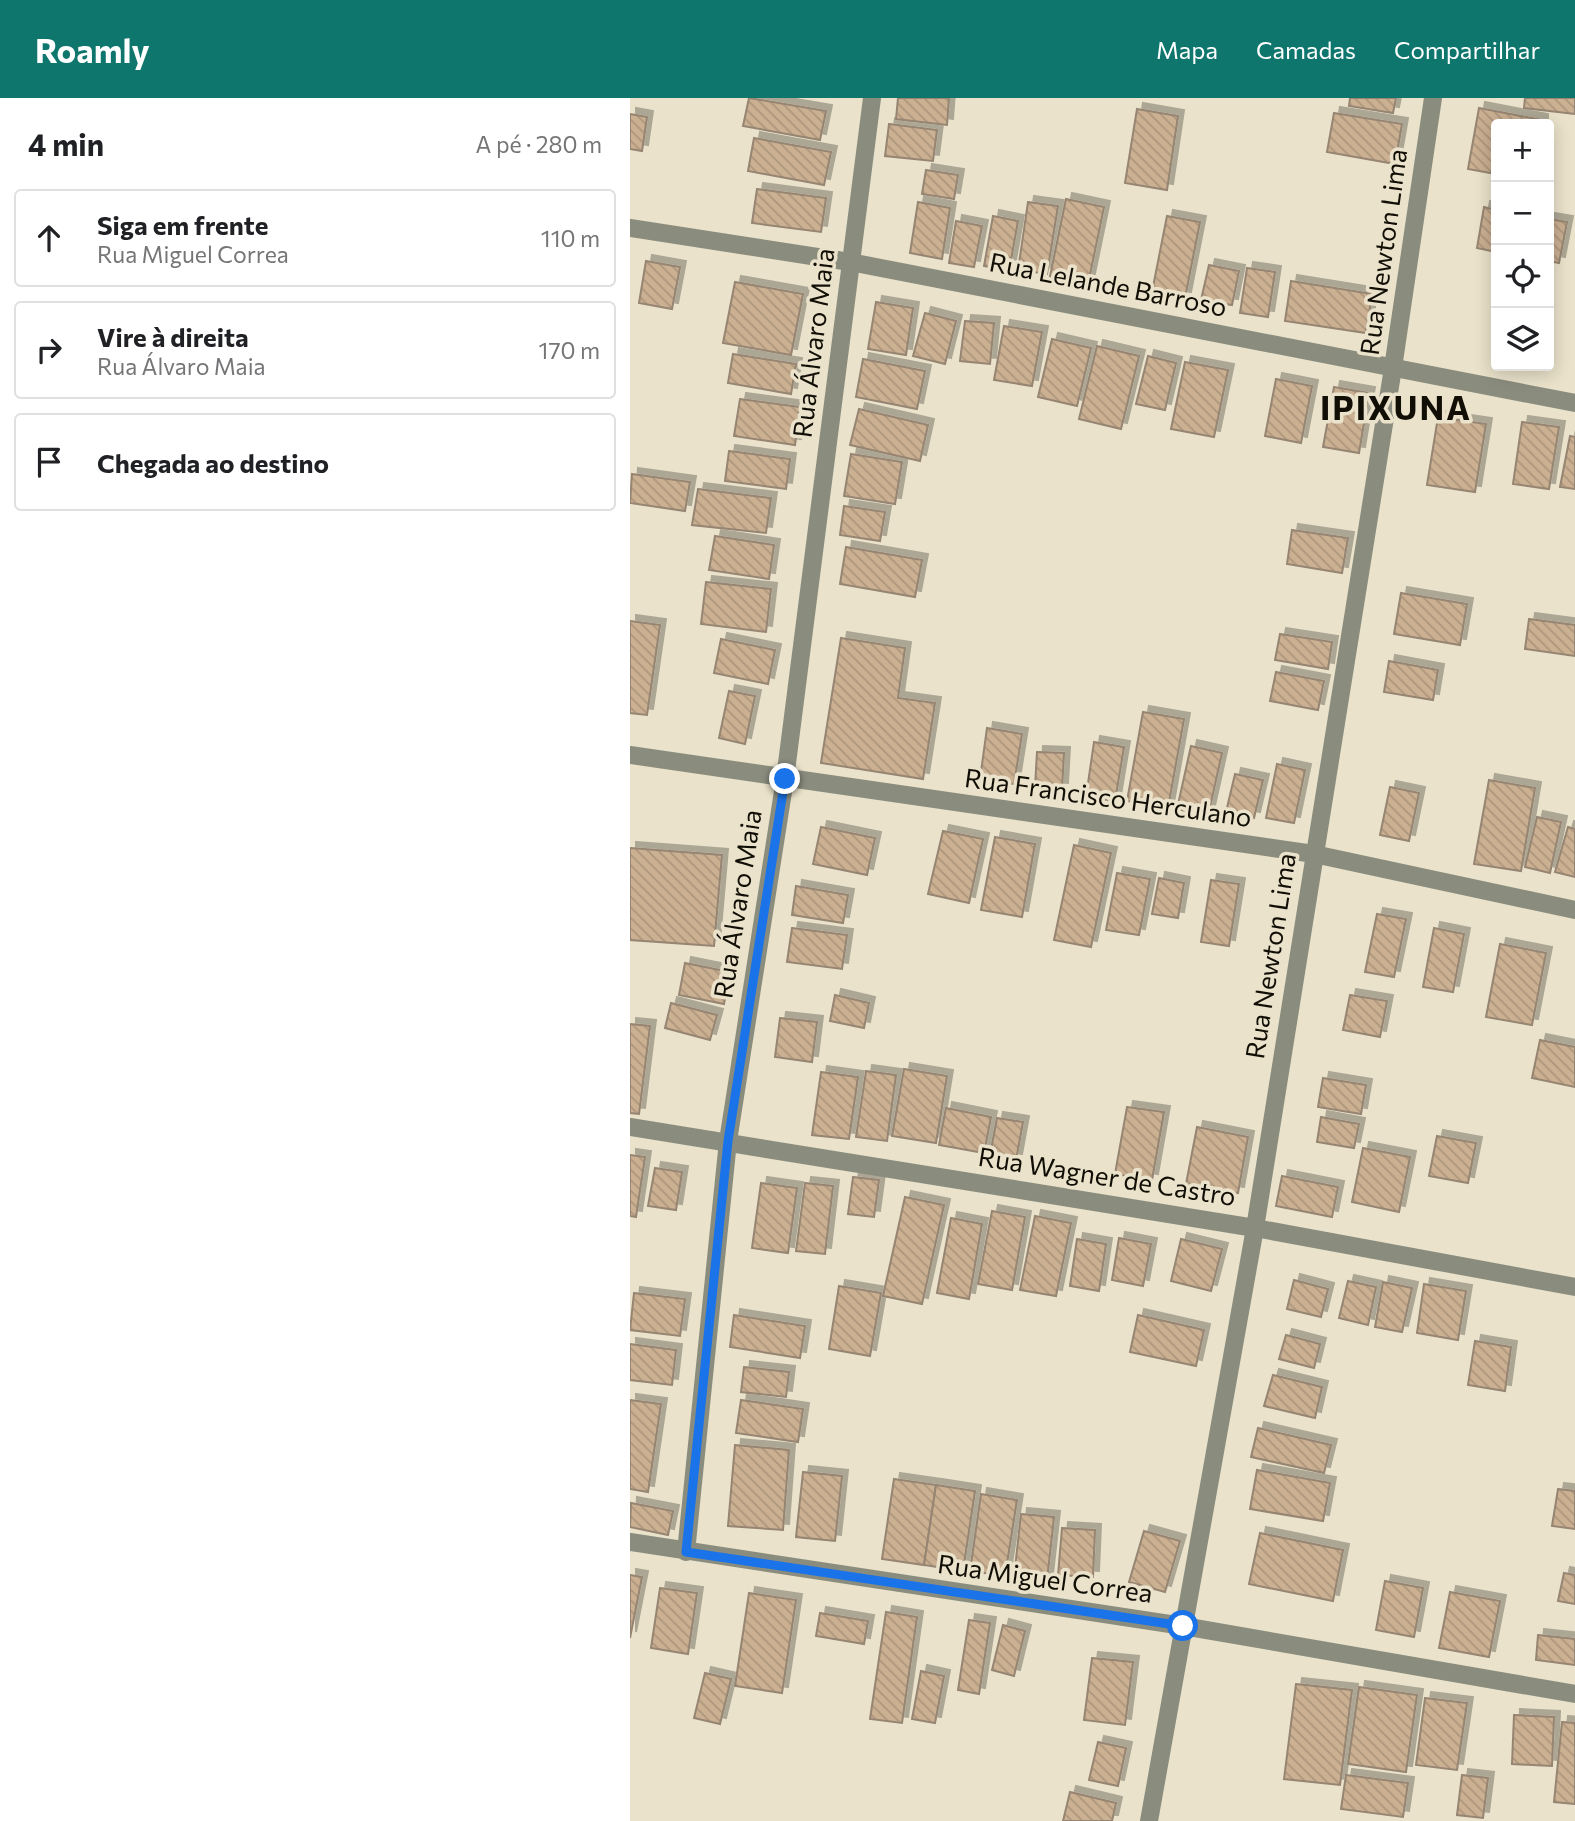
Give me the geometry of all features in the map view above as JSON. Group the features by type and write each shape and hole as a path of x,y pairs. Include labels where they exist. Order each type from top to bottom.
{"street":[{"name":"Rua Álvaro Maia","path":"686,1552 728,1141 785,779 872,98"},
{"name":"Rua Newton Lima","path":"1149,1821 1255,1228 1393,368 1433,98"},
{"name":"Rua Lelande Barroso","path":"630,228 850,262 1575,403"},
{"name":"Rua Francisco Herculano","path":"630,755 1314,855 1575,910"},
{"name":"Rua Wagner de Castro","path":"630,1127 1255,1228 1575,1287"},
{"name":"Rua Miguel Correa","path":"630,1542 1183,1626 1575,1693"}],"building":[{"path":"749,98 826,111 820,140 743,126"},
{"path":"898,98 949,98 947,125 896,119"},
{"path":"1350,98 1396,98 1393,113 1349,106"},
{"path":"1525,98 1575,98 1575,114 1524,108"},
{"path":"1479,108 1537,119 1491,119 1491,173 1468,169"},
{"path":"1137,109 1178,116 1167,190 1125,183"},
{"path":"1334,113 1402,124 1395,164 1327,152"},
{"path":"630,114 647,117 642,151 630,149"},
{"path":"889,124 937,130 933,161 885,156"},
{"path":"754,138 831,152 824,185 748,171"},
{"path":"926,170 958,175 954,199 922,194"},
{"path":"757,189 826,198 821,232 752,223"},
{"path":"1066,199 1104,207 1087,289 1049,281"},
{"path":"918,202 950,208 942,259 910,253"},
{"path":"1028,202 1058,206 1047,274 1018,270"},
{"path":"1484,207 1491,209 1491,251 1477,248"},
{"path":"993,216 1018,221 1009,271 984,266"},
{"path":"1167,216 1200,222 1185,298 1152,292"},
{"path":"1554,220 1567,222 1559,263 1554,262"},
{"path":"956,221 982,226 974,267 949,263"},
{"path":"646,261 680,267 672,309 639,303"},
{"path":"1209,265 1239,271 1232,305 1201,300"},
{"path":"1247,268 1275,272 1268,317 1240,313"},
{"path":"1291,281 1372,294 1366,333 1285,321"},
{"path":"735,282 803,294 791,355 723,343"},
{"path":"876,302 913,308 906,355 868,349"},
{"path":"925,313 956,321 945,364 913,356"},
{"path":"965,321 994,323 990,364 960,361"},
{"path":"1004,326 1042,332 1032,386 994,380"},
{"path":"1052,339 1091,348 1077,406 1038,397"},
{"path":"1097,346 1139,356 1121,429 1079,419"},
{"path":"733,354 796,364 791,394 728,383"},
{"path":"1148,356 1176,363 1165,410 1136,404"},
{"path":"863,359 925,371 917,409 856,397"},
{"path":"1185,362 1228,370 1214,437 1171,429"},
{"path":"1276,379 1312,386 1301,443 1265,436"},
{"path":"1334,387 1369,393 1359,453 1323,447"},
{"path":"740,399 800,407 795,445 734,436"},
{"path":"859,409 928,425 920,461 850,445"},
{"path":"1438,417 1486,424 1475,492 1427,485"},
{"path":"1522,422 1559,427 1549,489 1513,484"},
{"path":"1570,436 1575,437 1575,489 1560,487"},
{"path":"729,451 790,459 786,489 725,481"},
{"path":"851,454 902,462 895,504 844,496"},
{"path":"632,474 690,482 685,511 630,503"},
{"path":"698,489 771,498 766,533 692,525"},
{"path":"844,506 885,512 880,541 840,535"},
{"path":"1292,530 1348,538 1342,573 1287,564"},
{"path":"715,536 774,545 769,579 709,570"},
{"path":"846,547 922,560 915,597 840,584"},
{"path":"706,582 771,589 766,632 701,624"},
{"path":"1401,593 1467,604 1460,645 1394,634"},
{"path":"1529,619 1575,625 1575,656 1525,649"},
{"path":"630,621 660,625 647,715 630,713"},
{"path":"1280,634 1332,642 1328,669 1275,660"},
{"path":"841,638 905,648 898,698 935,703 923,779 821,763"},
{"path":"721,639 775,650 768,684 714,673"},
{"path":"1389,661 1438,670 1433,700 1384,692"},
{"path":"1276,672 1324,681 1318,710 1270,701"},
{"path":"729,691 755,696 745,744 719,738"},
{"path":"1143,712 1184,719 1168,808 1127,801"},
{"path":"987,728 1022,734 1014,784 980,779"},
{"path":"1094,742 1124,747 1115,801 1086,797"},
{"path":"1191,746 1222,753 1208,816 1177,809"},
{"path":"1037,752 1064,753 1062,789 1035,787"},
{"path":"1277,764 1305,770 1294,823 1266,818"},
{"path":"1235,774 1263,780 1254,818 1226,812"},
{"path":"1489,780 1535,788 1521,871 1474,864"},
{"path":"1390,787 1419,793 1409,841 1380,835"},
{"path":"1537,817 1561,822 1550,873 1525,867"},
{"path":"821,827 875,838 867,875 813,864"},
{"path":"1568,827 1575,829 1575,877 1555,872"},
{"path":"943,831 983,839 969,903 928,894"},
{"path":"995,837 1035,844 1022,917 981,910"},
{"path":"1074,845 1111,853 1091,947 1054,940"},
{"path":"630,848 722,855 714,946 630,940"},
{"path":"1117,873 1150,879 1139,935 1106,930"},
{"path":"1159,878 1184,883 1178,918 1152,914"},
{"path":"1211,880 1239,884 1229,946 1201,942"},
{"path":"796,886 848,895 843,923 792,915"},
{"path":"1377,914 1406,919 1394,977 1365,972"},
{"path":"792,928 847,935 842,969 787,962"},
{"path":"1434,928 1464,934 1453,992 1423,987"},
{"path":"1500,944 1546,953 1532,1025 1486,1017"},
{"path":"685,963 730,972 724,1004 679,995"},
{"path":"835,995 869,1003 864,1028 830,1021"},
{"path":"1350,995 1387,1001 1380,1037 1343,1030"},
{"path":"671,1003 717,1015 710,1040 665,1028"},
{"path":"780,1018 817,1022 812,1062 775,1057"},
{"path":"630,1024 650,1026 639,1114 630,1113"},
{"path":"1540,1040 1575,1047 1575,1087 1532,1078"},
{"path":"904,1069 947,1076 936,1143 892,1136"},
{"path":"866,1071 896,1075 887,1141 856,1137"},
{"path":"821,1072 858,1077 849,1139 812,1135"},
{"path":"1323,1078 1366,1085 1361,1114 1318,1107"},
{"path":"1127,1107 1164,1112 1152,1180 1115,1174"},
{"path":"946,1108 991,1117 984,1153 939,1145"},
{"path":"1321,1117 1359,1124 1354,1148 1317,1142"},
{"path":"997,1118 1023,1122 1016,1160 990,1155"},
{"path":"1197,1127 1248,1137 1238,1193 1186,1184"},
{"path":"1437,1136 1476,1143 1468,1183 1429,1176"},
{"path":"1363,1148 1410,1157 1399,1212 1352,1202"},
{"path":"630,1155 645,1157 636,1217 630,1216"},
{"path":"655,1168 682,1172 676,1210 648,1206"},
{"path":"1282,1176 1338,1187 1332,1217 1276,1206"},
{"path":"853,1177 879,1180 874,1217 848,1214"},
{"path":"761,1183 797,1188 788,1253 752,1248"},
{"path":"805,1183 833,1186 825,1254 796,1251"},
{"path":"905,1197 944,1205 922,1304 883,1296"},
{"path":"992,1211 1025,1217 1012,1290 978,1284"},
{"path":"1035,1216 1071,1223 1056,1296 1020,1290"},
{"path":"951,1218 982,1224 969,1299 937,1293"},
{"path":"1119,1238 1151,1244 1143,1286 1112,1280"},
{"path":"1077,1239 1106,1244 1099,1291 1070,1286"},
{"path":"1181,1239 1222,1249 1211,1291 1171,1281"},
{"path":"1294,1280 1328,1289 1321,1317 1287,1309"},
{"path":"1348,1281 1376,1287 1368,1325 1339,1318"},
{"path":"1383,1282 1412,1288 1402,1332 1375,1327"},
{"path":"1424,1284 1466,1291 1458,1340 1417,1333"},
{"path":"839,1286 881,1293 870,1356 829,1349"},
{"path":"634,1293 685,1299 680,1336 630,1330"},
{"path":"734,1315 805,1326 800,1358 730,1347"},
{"path":"1138,1315 1204,1330 1196,1366 1130,1352"},
{"path":"1286,1335 1320,1344 1314,1368 1279,1359"},
{"path":"1475,1341 1511,1347 1505,1391 1468,1385"},
{"path":"630,1344 676,1350 672,1385 630,1380"},
{"path":"744,1367 789,1372 786,1397 741,1392"},
{"path":"1273,1375 1322,1387 1315,1418 1264,1406"},
{"path":"630,1400 661,1404 648,1492 630,1489"},
{"path":"741,1400 803,1409 798,1442 736,1433"},
{"path":"1258,1428 1331,1445 1324,1473 1251,1457"},
{"path":"735,1445 789,1450 783,1530 728,1526"},
{"path":"1257,1470 1330,1483 1323,1521 1250,1509"},
{"path":"803,1472 842,1476 835,1541 796,1537"},
{"path":"894,1479 936,1485 924,1565 882,1559"},
{"path":"936,1485 975,1491 963,1571 924,1565"},
{"path":"1558,1489 1575,1491 1575,1529 1552,1526"},
{"path":"981,1494 1017,1500 1005,1576 970,1571"},
{"path":"631,1503 673,1511 668,1535 630,1527"},
{"path":"1021,1514 1054,1517 1047,1580 1014,1577"},
{"path":"1062,1528 1095,1530 1093,1577 1058,1575"},
{"path":"1144,1531 1180,1541 1165,1592 1129,1582"},
{"path":"1260,1533 1343,1550 1333,1601 1249,1584"},
{"path":"1564,1573 1575,1575 1575,1604 1558,1601"},
{"path":"630,1575 642,1577 630,1638"},
{"path":"1385,1581 1423,1588 1414,1637 1376,1630"},
{"path":"660,1588 697,1593 688,1654 651,1648"},
{"path":"1450,1592 1500,1601 1489,1657 1439,1648"},
{"path":"749,1593 796,1600 782,1693 735,1686"},
{"path":"886,1612 917,1617 902,1723 870,1719"},
{"path":"820,1613 868,1621 864,1644 816,1636"},
{"path":"969,1620 990,1623 979,1694 958,1690"},
{"path":"1003,1625 1025,1631 1014,1676 992,1670"},
{"path":"1538,1635 1575,1639 1575,1665 1536,1660"},
{"path":"1092,1658 1133,1662 1125,1725 1084,1720"},
{"path":"921,1671 944,1676 935,1723 912,1719"},
{"path":"705,1673 731,1679 720,1724 694,1718"},
{"path":"1296,1684 1352,1690 1340,1785 1284,1779"},
{"path":"1359,1687 1417,1695 1406,1772 1348,1764"},
{"path":"1425,1698 1467,1703 1457,1770 1416,1765"},
{"path":"1514,1715 1554,1717 1552,1766 1512,1764"},
{"path":"1562,1722 1575,1723 1575,1804 1554,1802"},
{"path":"1098,1742 1126,1748 1118,1786 1089,1780"},
{"path":"1346,1775 1408,1783 1403,1817 1341,1809"},
{"path":"1462,1775 1488,1778 1483,1818 1457,1815"},
{"path":"1070,1792 1116,1803 1112,1821 1063,1821"}],"district":[{"name":"IPIXUNA","path":"1396,408"}],"route":[{"path":"785,779 728,1141 686,1552 1183,1626"}]}
